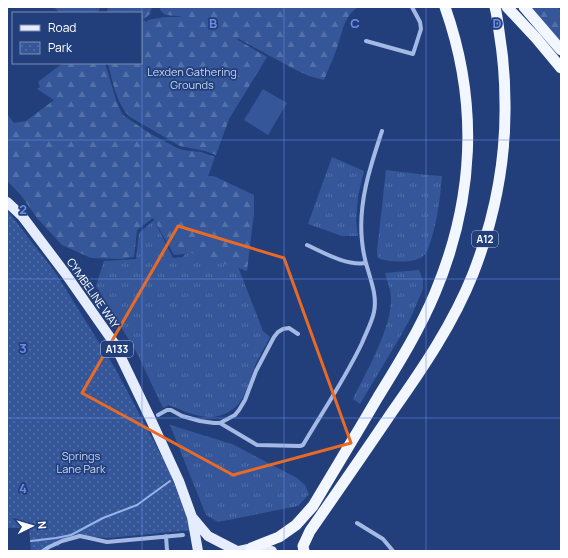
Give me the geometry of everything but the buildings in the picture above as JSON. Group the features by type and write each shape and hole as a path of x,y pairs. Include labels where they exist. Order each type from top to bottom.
{"highway":[{"name":"A12","path":"251,548 279,537 296,525 313,506 404,353 434,295 449,256 461,210 465,184 468,137 464,83 454,38 445,7"},
{"name":"A12","path":"304,551 304,546 310,531 399,403 439,341 473,275 488,231 494,205 500,175 504,138 504,63 495,7"},
{"path":"507,7 561,68"},
{"path":"524,7 561,50"}],"main road":[{"name":"CYMBELINE WAY","path":"7,202 22,216 114,344 179,481 192,517 198,551"},
{"name":"CYMBELINE WAY","path":"192,517 208,536 238,551"},
{"path":"238,551 251,548 272,551"}],"street":[{"path":"366,42 412,54 421,30 420,22 412,7"},
{"path":"220,423 257,445 303,445 349,369 374,312 374,289 366,263 361,228 364,190 382,131"},
{"path":"307,245 344,261 356,264 366,263"},
{"path":"158,415 167,410 171,410 182,416 200,421 220,423 235,415 243,404 261,360 274,337 278,332 288,328 298,334"},
{"path":"357,523 383,539 393,551"},
{"path":"43,551 61,542 80,536 107,542 183,535"},
{"path":"166,536 167,550"}],"highlighted area":[{"path":"178,226 284,258 351,443 233,475 82,393"}],"green space":[{"path":"54,7 100,7 98,12 59,12"},
{"name":"Lexden Gathering Grounds","path":"108,7 152,7 150,14 143,20 147,22 148,20 164,17 182,17 166,15 159,7 358,7 353,11 347,20 324,80 309,76 294,69 237,38 267,57 229,119 216,155 205,151 180,146 130,117 125,112 118,99 108,64 142,64 142,12 107,12"},
{"path":"527,7 558,7 561,11 561,44"},
{"path":"62,64 105,64 116,100 124,116 151,134 177,148 201,152 215,157 208,176 216,177 254,195 254,213 247,271 192,253 174,255 153,218 137,230 134,257 120,259 91,258 62,245 37,218 20,194 7,181 7,114 14,123 26,121 54,100 37,89 40,87 38,82"},
{"path":"263,89 287,103 268,135 244,120"},
{"path":"332,157 364,171 358,196 356,221 358,236 342,236 308,224"},
{"path":"386,170 442,176 438,208 429,247 425,254 419,259 401,262 378,258 377,251"},
{"name":"Springs Lane Park","path":"7,210 55,272 115,368 169,470 192,530 108,538 83,536 61,542 59,546 49,547 43,551 31,551 29,528 7,528"},
{"path":"154,220 173,258 183,257 198,236 235,259 263,331 270,337 257,361 248,387 241,400 235,408 222,415 207,417 192,414 169,405 163,408 137,353 96,286 104,261 136,259 139,233"},
{"path":"419,270 423,280 423,289 411,317 360,404 353,399 377,350 387,324 390,311 391,296 385,273"},
{"path":"170,425 232,444 297,478 305,485 309,494 298,506 218,522 206,515"}],"waterway":[{"path":"31,541 71,535 103,518 137,505 170,481"}]}
